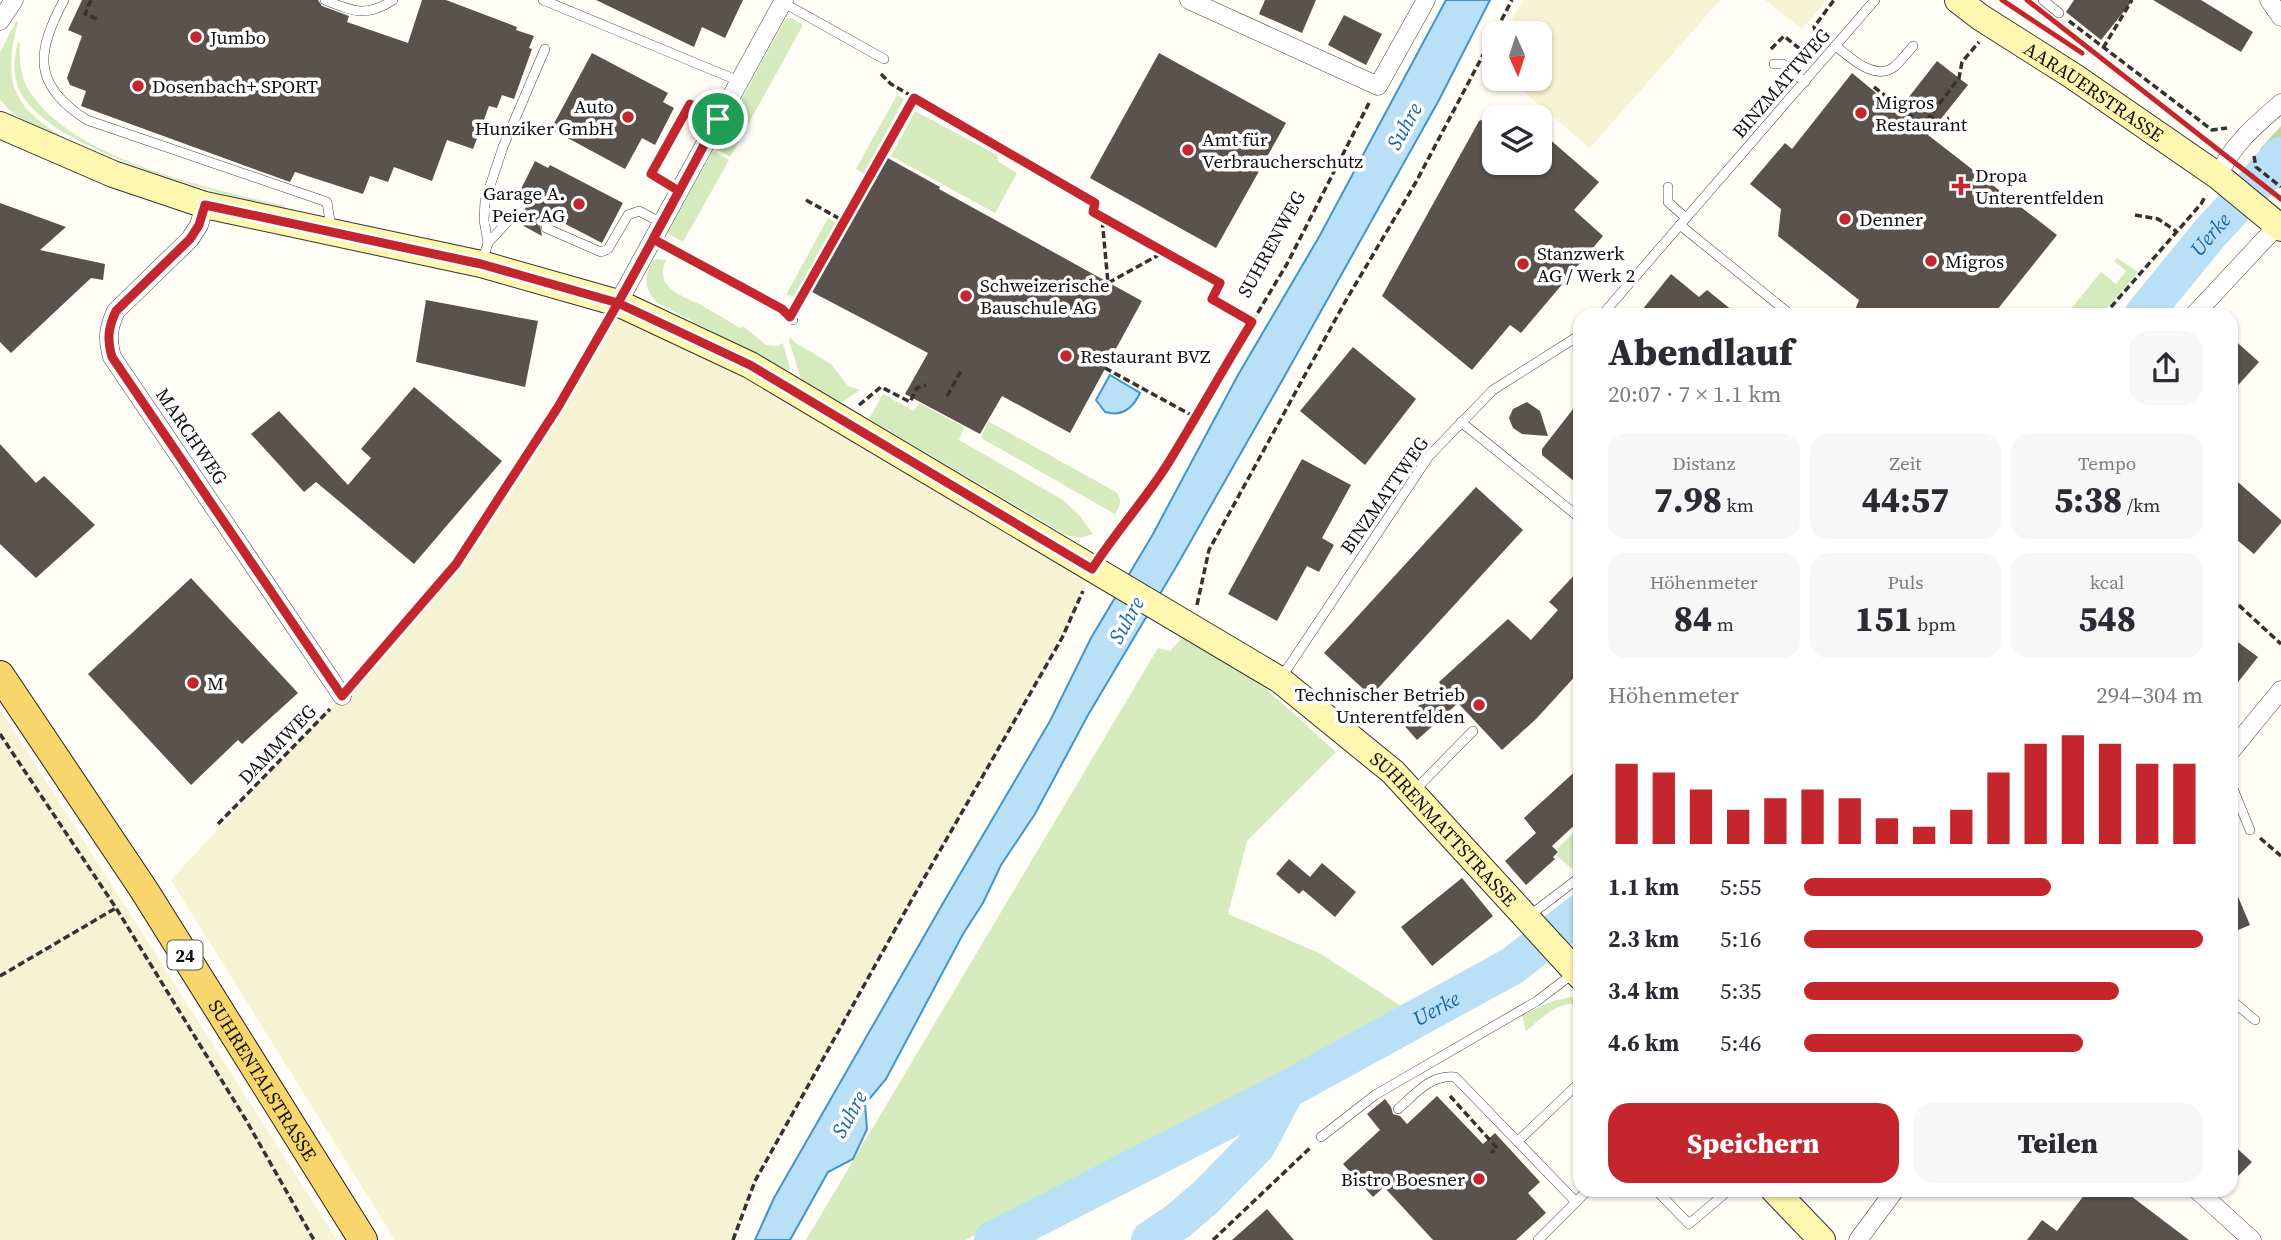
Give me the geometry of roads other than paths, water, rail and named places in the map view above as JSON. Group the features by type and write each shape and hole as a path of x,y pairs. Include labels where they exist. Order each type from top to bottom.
{"main road":[{"name":"SUHRENTALSTRASSE","path":"0,675 144,890 363,1240"}],"street":[{"path":"1189,0 1378,86 1426,0"},
{"name":"AARAUERSTRASSE","path":"1958,0 2084,83 2223,180 2276,224"},
{"path":"2269,0 2281,17"},
{"path":"618,303 783,1"},
{"path":"2223,180 2228,155 2239,141 2281,103"},
{"name":"SUHRENMATTSTRASSE","path":"0,125 113,174 205,205 332,234 485,254 618,303 750,365 1280,680 1393,772 1573,967"},
{"name":"MARCHWEG","path":"205,205 199,225 190,239 116,311 109,326 108,341 112,357 342,696"},
{"path":"2200,308 2276,224"},
{"path":"2238,742 2281,690"},
{"path":"1781,1197 1822,1240"},
{"path":"1858,1240 1890,1197"},
{"path":"2205,1197 2252,1240"}],"lane":[{"path":"64,0 48,31 44,56 47,80 67,107 88,120 327,202 332,234"},
{"path":"325,0 353,12 377,10 393,0"},
{"path":"543,0 739,81"},
{"name":"BINZMATTWEG","path":"1608,308 1805,82 1830,48 1875,0"},
{"path":"2043,0 2059,13"},
{"path":"783,1 884,59"},
{"path":"1830,48 1864,68 1878,70 1892,69 1913,46"},
{"path":"485,254 485,201 503,147 545,50"},
{"path":"1774,64 1783,64 1805,82"},
{"path":"679,191 651,174 656,164 690,104 718,119"},
{"path":"1668,187 1668,202 1683,222 1783,308"},
{"path":"546,228 601,252 608,249 628,215 639,211 657,231 782,309 792,318"},
{"path":"485,254 509,220 521,217"},
{"name":"BINZMATTWEG","path":"1280,680 1429,456 1493,390 1573,339"},
{"path":"1461,422 1573,512"},
{"path":"1100,574 1110,540 1141,502"},
{"path":"1412,793 1473,731"},
{"path":"2238,801 2250,830"},
{"path":"1530,922 1573,883"},
{"path":"1321,1137 1375,1096 1537,1001 1573,972"},
{"path":"2238,1006 2255,1020"},
{"path":"1398,1109 1426,1084 1446,1076 1455,1077 1576,1202"},
{"path":"1518,1141 1573,1089"},
{"path":"1538,1240 1581,1197"},
{"path":"1663,1197 1689,1224 1721,1197"}],"water":[{"name":"Suhre","path":"1446,0 1490,0 1439,100 1283,379 1088,715 1035,814 1001,865 983,903 963,934 886,1079 865,1104 867,1129 853,1159 828,1172 790,1240 755,1240 774,1198 1050,721 1091,638 1153,534 1238,375 1319,237"},
{"path":"1110,375 1140,393 1134,403 1122,412 1105,412 1096,400"}],"waterway":[{"name":"Uerke","path":"2149,308 2210,233 2281,156"},
{"name":"Uerke","path":"993,1240 1286,1090 1512,966 1573,918"},
{"name":"Uerke","path":"1150,1240 1206,1197 1257,1145 1286,1090"}],"railway":[{"path":"2002,0 2082,53"},
{"path":"2027,0 2281,199"}],"place":[{"name":"Jumbo","path":"196,37"},
{"name":"Dosenbach+ SPORT","path":"138,86"},
{"name":"Migros Restaurant","path":"1861,113"},
{"name":"Auto Hunziker GmbH","path":"628,117"},
{"name":"Amt für Verbraucherschutz","path":"1188,150"},
{"name":"Dropa Unterentfelden","path":"1961,186"},
{"name":"Garage A. Peier AG","path":"579,204"},
{"name":"Denner","path":"1845,219"},
{"name":"Migros","path":"1931,261"},
{"name":"Stanzwerk AG / Werk 2","path":"1523,264"},
{"name":"Schweizerische Bauschule AG","path":"966,296"},
{"name":"Restaurant BVZ","path":"1066,356"},
{"name":"M","path":"193,683"},
{"name":"Technischer Betrieb Unterentfelden","path":"1479,705"},
{"name":"Bistro Boesner","path":"1479,1179"}]}
